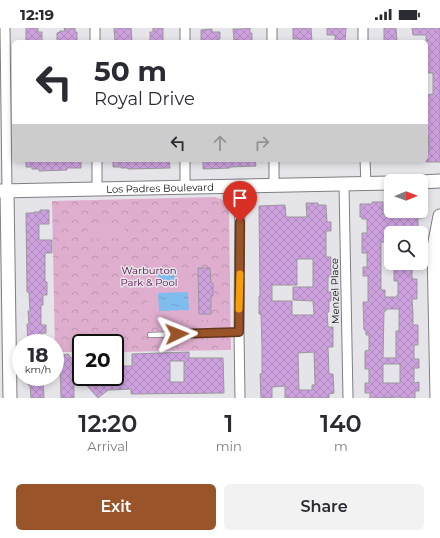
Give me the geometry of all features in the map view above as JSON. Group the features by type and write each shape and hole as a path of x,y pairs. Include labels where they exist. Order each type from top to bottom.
{"street":[{"path":"5,28 4,296 7,392"},
{"path":"95,28 95,40"},
{"path":"184,28 185,40"},
{"path":"272,28 272,40"},
{"path":"363,28 363,40"},
{"path":"97,162 97,189"},
{"path":"185,162 185,188"},
{"path":"274,162 274,186"},
{"path":"365,162 366,184"},
{"path":"428,182 440,181"},
{"name":"Los Padres Boulevard","path":"4,191 384,183"},
{"name":"Menzel Place","path":"344,185 348,398"},
{"path":"240,186 240,398"},
{"path":"437,398 434,248 440,216"}],"lane":[{"path":"150,335 239,332"}],"green space":[{"name":"Warburton Park & Pool","path":"215,197 225,202 229,213 231,350 124,352 124,334 72,334 72,352 64,352 64,334 55,334 52,201"},
{"path":"125,224 126,238 88,239 87,225"},
{"path":"185,267 186,277 198,277 198,268 211,268 211,320 152,320 147,307 147,268"}],"water":[{"path":"158,271 174,271 175,284 158,284"},
{"path":"188,292 189,310 159,311 158,293"}],"building":[{"path":"26,28 38,28 38,32 42,32 42,40 26,40"},
{"path":"64,28 75,28 75,32 77,32 77,40 57,40 57,33 60,31 65,31"},
{"path":"114,28 131,28 132,40 115,40"},
{"path":"153,28 163,28 163,40 150,40 150,32 153,32"},
{"path":"250,28 252,40 234,40 233,29"},
{"path":"293,28 311,28 312,40 293,39"},
{"path":"327,28 346,28 345,40 335,40 335,35 327,35"},
{"path":"384,28 396,28 397,40 384,40"},
{"path":"412,28 440,28 440,162 428,162 428,95 433,94 433,73 428,73 428,40 426,40 426,35 413,35"},
{"path":"212,29 212,32 220,32 220,39 201,40 201,30"},
{"path":"26,162 81,162 81,168 67,168 67,170 39,171 39,169 26,167"},
{"path":"113,162 169,162 170,168 128,169 113,167"},
{"path":"203,162 255,162 256,166 230,168 203,169"},
{"path":"383,202 384,218 418,218 418,226 384,226 384,242 381,242 381,290 385,290 385,297 397,297 398,295 398,281 394,281 394,270 412,270 413,279 417,279 417,299 412,299 413,325 418,325 418,345 414,345 414,359 419,359 419,368 414,368 414,383 419,382 419,391 415,391 415,398 370,398 370,393 365,393 365,383 369,383 369,369 365,369 365,351 369,350 369,335 366,335 366,330 364,330 363,302 368,302 368,276 363,276 363,267 367,267 367,253 362,253 362,233 367,233 367,219 362,219 362,217 360,217 360,204","holes":["386,309 399,309 399,331 396,331 396,358 383,358 384,311 386,311","383,364 400,364 400,383 383,383"]},
{"path":"306,203 318,203 318,205 326,205 327,222 331,222 331,231 326,231 326,257 331,257 331,277 328,277 328,292 331,292 331,301 329,301 329,312 327,312 328,327 333,327 333,347 328,347 329,374 333,374 334,393 329,394 329,398 285,398 285,386 272,387 272,398 261,398 260,374 262,374 262,347 261,314 259,314 259,206 285,205 286,217 307,217","holes":["297,259 313,259 313,287 293,287 293,300 313,301 314,315 292,315 292,301 272,301 272,285 297,285","314,352 315,385 312,385 312,390 299,390 298,353"]},
{"path":"40,210 49,210 49,224 39,224 39,240 52,240 52,253 45,253 45,282 47,282 47,295 43,295 43,305 41,305 41,325 46,325 46,333 28,334 27,324 29,324 28,311 30,311 29,292 27,292 26,213 40,212"},
{"path":"198,268 210,268 211,283 213,283 211,314 199,314"},
{"path":"189,352 189,358 223,358 224,393 131,394 131,389 108,390 98,398 87,386 124,386 124,366 132,366 132,354","holes":["170,361 184,361 184,382 170,382"]},
{"path":"68,354 72,359 72,386 74,386 74,398 61,398 61,386 64,386 64,355"},
{"path":"30,386 43,386 44,398 31,398"}],"slow traffic":[{"path":"239,309 240,274"}],"route":[{"path":"177,334 239,332 240,222"}]}
